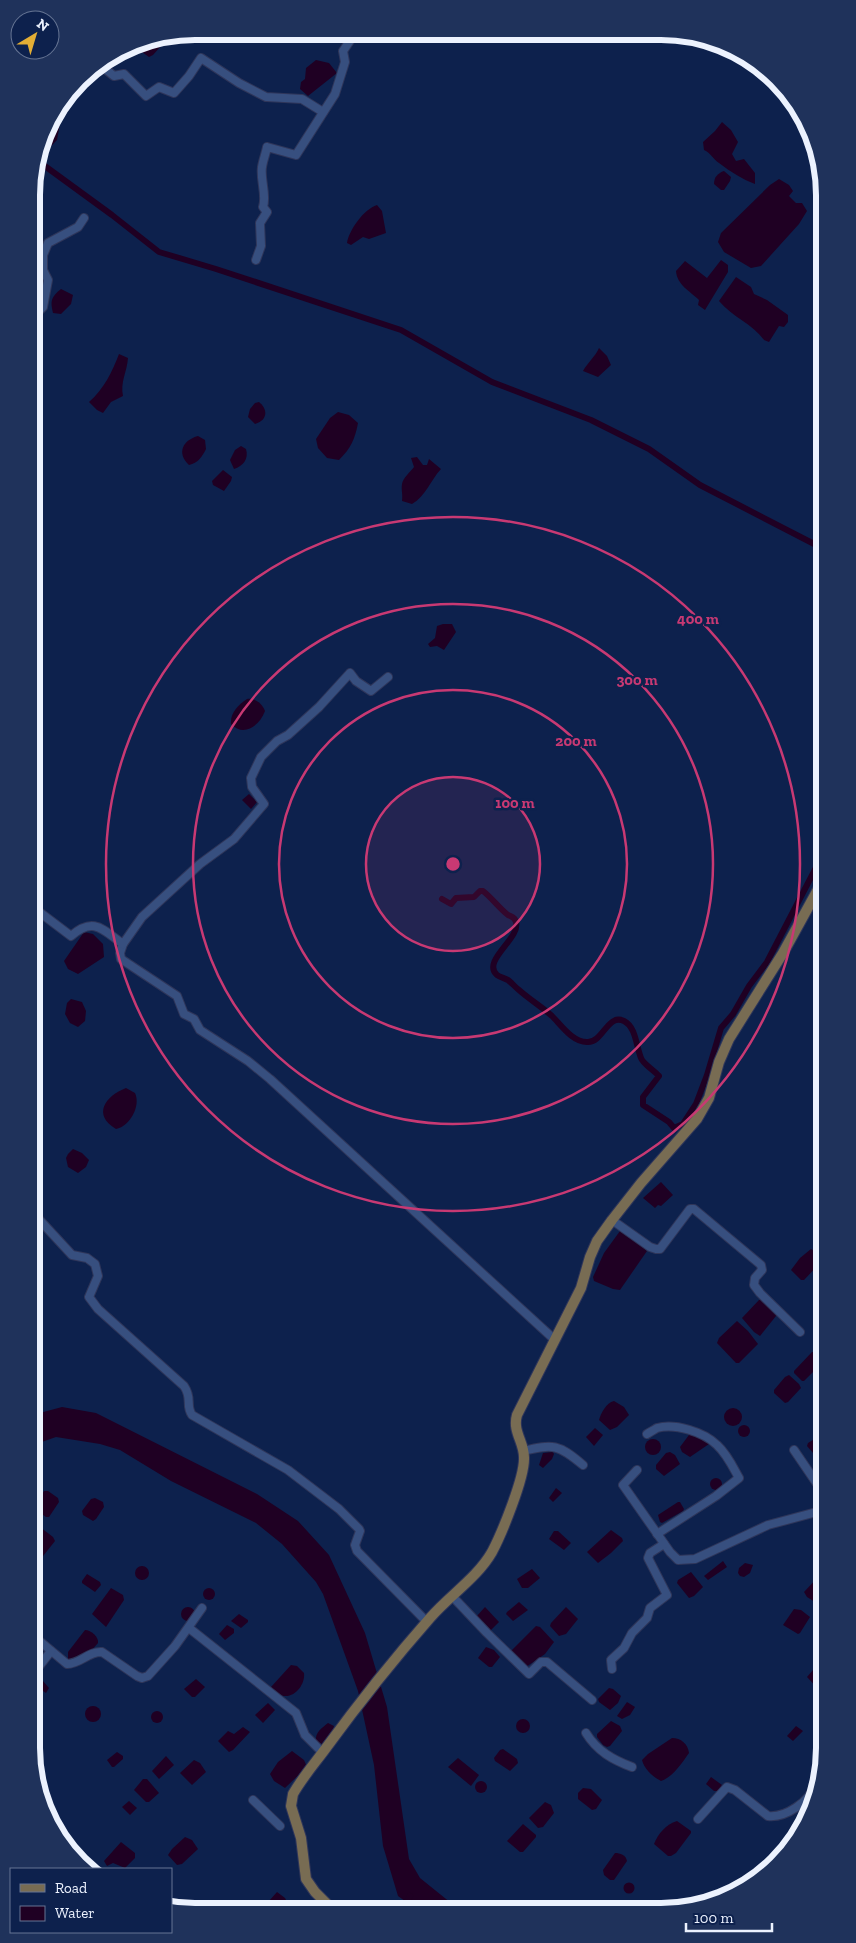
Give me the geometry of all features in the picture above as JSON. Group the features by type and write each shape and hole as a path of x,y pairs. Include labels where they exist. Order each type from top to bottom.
{"main road":[{"path":"326,1903 306,1879 301,1838 291,1806 296,1789 352,1713 393,1663 427,1622 469,1581 492,1552 517,1487 524,1461 524,1451 515,1427 517,1415 581,1288 593,1250 612,1220 673,1145 697,1119 709,1098 719,1062 727,1044 783,953 816,895"}],"street":[{"path":"256,260 260,246 260,223 267,212 263,207 265,202 262,187 262,167 267,147 296,155 335,94 345,62 344,51 351,40"},
{"path":"105,69 114,76 124,74 146,96 159,87 174,93 201,58 239,83 266,97 302,99 323,112"},
{"path":"40,310 43,306 48,280 43,270 43,255 48,243 78,227 84,218"},
{"path":"388,677 372,691 356,681 350,673 315,711 261,757 251,778 252,787 264,804 234,838 200,864 142,917 123,944 120,952 121,959 177,996 184,1014 194,1019 200,1030 270,1078 555,1340"},
{"path":"40,913 71,936 81,928 89,925 102,928 123,944"},
{"path":"612,1220 650,1247 660,1249 690,1209 694,1209 760,1265 762,1270 755,1278 754,1284 800,1332"},
{"path":"40,1221 72,1256 87,1258 95,1264 98,1276 89,1297 98,1308 184,1386 189,1394 189,1408 192,1415 288,1470 339,1509 359,1529 355,1544 357,1551 427,1622"},
{"path":"647,1434 658,1428 674,1427 707,1437 728,1458 739,1478 716,1496 657,1534"},
{"path":"524,1451 558,1447 582,1464"},
{"path":"794,1450 816,1482"},
{"path":"637,1470 623,1485 674,1558 678,1560 695,1559 768,1525 816,1512"},
{"path":"612,1669 611,1660 624,1648 632,1633 647,1618 650,1608 667,1595 648,1558 650,1553 664,1544"},
{"path":"452,1596 529,1674 541,1662 547,1662 592,1700"},
{"path":"40,1642 67,1664 74,1664 96,1652 102,1652 142,1678 148,1676 189,1628 202,1608"},
{"path":"189,1628 296,1713 305,1735 322,1753"},
{"path":"40,1664 51,1652"},
{"path":"586,1733 598,1748 609,1757 632,1767"},
{"path":"698,1819 727,1787 735,1790 768,1816 787,1813 809,1794"},
{"path":"253,1800 280,1826"}],"water":[{"path":"161,44 153,55 149,57 142,50"},
{"path":"316,60 329,63 337,73 308,96 300,89 301,82 305,79 306,68"},
{"path":"61,118 57,140 46,151"},
{"path":"722,122 731,130 738,142 732,154 736,161 744,159 755,173 755,184 741,178 704,150 703,142"},
{"path":"724,171 731,177 724,190 721,190 714,182 717,176"},
{"path":"779,179 789,185 793,191 789,196 796,203 802,203 807,211 799,224 761,266 751,268 724,252 718,242 721,233 770,185"},
{"path":"377,205 382,211 386,233 369,239 363,237 351,245 347,243 358,221 367,211"},
{"path":"721,260 728,265 728,272 705,310 698,305 699,300 681,284 676,271 685,261 707,278"},
{"path":"736,277 751,287 754,294 767,300 788,315 788,322 784,327 779,326 769,342 764,340 754,329 730,312 719,301"},
{"path":"61,289 73,295 71,304 61,314 53,313 52,300"},
{"path":"599,348 607,356 611,365 598,377 583,371"},
{"path":"119,354 128,358 122,386 123,396 111,402 103,413 89,402 107,380"},
{"path":"259,402 264,408 265,414 262,420 255,424 248,417 250,409 255,403"},
{"path":"338,412 349,415 358,423 352,443 339,460 327,458 318,448 316,439 330,418"},
{"path":"198,436 205,440 206,449 195,463 189,465 183,456 183,448 188,441"},
{"path":"241,446 246,449 246,459 243,464 234,469 230,460 235,450"},
{"path":"417,457 423,465 427,465 429,459 441,469 421,497 412,504 402,501 402,486 404,480 414,467 411,458"},
{"path":"223,470 232,477 224,491 213,485 212,481"},
{"path":"452,624 456,632 444,650 437,646 430,647 428,644 435,638 437,626"},
{"path":"247,699 253,699 258,702 265,711 255,725 246,730 241,730 231,724 231,720 235,710"},
{"path":"249,794 257,802 251,809 242,800"},
{"path":"84,932 93,934 103,944 104,957 78,974 68,969 64,961"},
{"path":"71,999 82,1002 86,1011 85,1021 78,1027 70,1023 65,1014 67,1003"},
{"path":"126,1088 135,1093 137,1104 130,1120 116,1129 104,1118 104,1106 112,1096"},
{"path":"73,1149 82,1153 89,1160 86,1167 78,1173 68,1167 66,1158"},
{"path":"661,1182 673,1195 661,1206 658,1205 655,1208 643,1198"},
{"path":"620,1231 625,1232 647,1251 620,1290 594,1281 593,1277 604,1253"},
{"path":"811,1249 816,1252 816,1267 804,1280 801,1280 791,1270 800,1258"},
{"path":"759,1300 762,1300 776,1313 776,1316 760,1336 742,1318"},
{"path":"737,1321 758,1344 739,1363 736,1363 717,1343 719,1338"},
{"path":"812,1352 816,1352 816,1369 804,1381 794,1371"},
{"path":"789,1375 801,1388 785,1403 774,1393 774,1390"},
{"path":"614,1401 624,1407 629,1415 617,1427 610,1430 599,1420 606,1406"},
{"path":"62,1407 96,1413 257,1494 298,1521 329,1555 365,1633 387,1707 409,1859 420,1878 451,1903 408,1903 398,1896 383,1846 374,1765 358,1691 323,1594 316,1582 282,1544 256,1523 171,1481 120,1450 100,1444 56,1437 40,1443 40,1413"},
{"path":"733,1408 739,1411 742,1417 739,1423 733,1426 727,1423 724,1417 727,1411"},
{"path":"744,1425 750,1431 744,1437 738,1431"},
{"path":"595,1428 603,1435 594,1446 586,1437"},
{"path":"694,1433 709,1444 690,1457 682,1452 680,1447 689,1435"},
{"path":"816,1438 816,1452 813,1453 807,1446 808,1443"},
{"path":"653,1439 661,1447 653,1455 645,1447"},
{"path":"553,1452 554,1454 552,1459 543,1468 539,1465 543,1453"},
{"path":"670,1452 675,1455 680,1464 664,1476 656,1469 656,1465 666,1453"},
{"path":"716,1478 722,1484 716,1490 710,1484"},
{"path":"556,1488 562,1493 553,1502 549,1498"},
{"path":"44,1491 48,1491 58,1498 59,1502 49,1517 40,1513 40,1498"},
{"path":"95,1498 103,1502 104,1507 93,1521 83,1515 82,1511 91,1499"},
{"path":"680,1502 684,1509 683,1511 662,1523 660,1522 658,1515"},
{"path":"40,1527 53,1537 55,1541 40,1560"},
{"path":"611,1530 622,1538 623,1541 598,1563 587,1552"},
{"path":"554,1531 558,1531 571,1543 564,1550 549,1539"},
{"path":"723,1561 727,1567 708,1580 704,1576"},
{"path":"745,1563 753,1565 750,1573 744,1577 738,1573 739,1568"},
{"path":"142,1566 147,1568 149,1573 147,1578 142,1580 137,1578 135,1573 137,1568"},
{"path":"532,1569 540,1578 528,1588 522,1588 517,1579"},
{"path":"691,1572 703,1587 694,1596 689,1598 677,1583 678,1580"},
{"path":"87,1574 100,1582 101,1585 95,1592 82,1583"},
{"path":"816,1579 816,1602 807,1597 804,1592"},
{"path":"111,1588 123,1595 124,1600 106,1627 92,1614"},
{"path":"207,1588 211,1588 215,1594 211,1600 207,1600 203,1596 203,1592"},
{"path":"519,1602 528,1610 513,1621 506,1614"},
{"path":"188,1607 193,1609 195,1614 193,1619 188,1621 183,1619 181,1614 183,1609"},
{"path":"485,1607 499,1622 489,1632 476,1617"},
{"path":"566,1607 578,1619 566,1634 559,1636 550,1626"},
{"path":"794,1609 801,1610 810,1617 798,1634 783,1625"},
{"path":"239,1614 248,1620 241,1628 231,1621"},
{"path":"227,1625 234,1629 234,1633 225,1640 219,1634"},
{"path":"536,1626 540,1627 554,1642 545,1654 526,1667 511,1651"},
{"path":"85,1630 94,1634 98,1643 85,1655 68,1659 68,1652"},
{"path":"486,1647 494,1650 500,1657 492,1667 489,1667 478,1658"},
{"path":"291,1665 297,1666 304,1673 304,1679 294,1694 283,1696 271,1687"},
{"path":"816,1666 816,1687 807,1677"},
{"path":"196,1679 205,1687 195,1697 192,1697 184,1689"},
{"path":"40,1680 49,1688 46,1693 40,1689"},
{"path":"609,1688 621,1696 618,1703 610,1710 599,1702 598,1699"},
{"path":"627,1702 635,1707 630,1715 622,1719 617,1716"},
{"path":"268,1703 275,1710 263,1723 255,1715"},
{"path":"93,1706 101,1714 93,1722 85,1714"},
{"path":"157,1711 163,1717 157,1723 151,1717"},
{"path":"520,1719 526,1719 530,1726 526,1733 520,1733 516,1729 516,1723"},
{"path":"611,1721 620,1726 622,1731 610,1746 607,1747 603,1745 597,1734"},
{"path":"328,1723 334,1726 333,1730 322,1744 316,1741 317,1735 319,1730"},
{"path":"796,1726 803,1731 793,1741 787,1736"},
{"path":"243,1727 250,1732 233,1750 229,1752 218,1741 228,1731 234,1734"},
{"path":"672,1738 684,1742 689,1753 673,1773 661,1781 649,1772 642,1760"},
{"path":"503,1749 517,1759 518,1763 510,1771 495,1761 494,1758"},
{"path":"292,1751 304,1760 307,1767 285,1788 274,1781 270,1774 278,1762"},
{"path":"117,1752 123,1756 123,1759 112,1767 107,1760"},
{"path":"166,1756 174,1765 159,1779 152,1771"},
{"path":"458,1758 479,1775 471,1786 448,1767"},
{"path":"194,1760 200,1763 206,1772 192,1785 180,1773"},
{"path":"711,1777 722,1785 718,1791 714,1791 706,1784"},
{"path":"143,1779 147,1779 159,1793 149,1802 146,1802 134,1790"},
{"path":"483,1781 486,1782 486,1792 479,1793 476,1792 475,1785 476,1782"},
{"path":"583,1788 591,1789 602,1800 596,1809 592,1810 578,1799 578,1793"},
{"path":"129,1801 137,1808 130,1815 122,1807"},
{"path":"545,1802 551,1805 554,1813 543,1827 538,1828 529,1818"},
{"path":"677,1821 691,1831 691,1833 676,1853 668,1856 654,1844 669,1824"},
{"path":"523,1824 536,1837 523,1852 520,1852 507,1841"},
{"path":"185,1837 192,1840 198,1849 182,1864 177,1865 168,1855"},
{"path":"121,1842 135,1853 135,1858 125,1868 113,1863 107,1866 104,1861"},
{"path":"615,1853 625,1857 627,1861 614,1880 610,1880 604,1875 603,1870"},
{"path":"629,1882 635,1888 629,1894 623,1888"},
{"path":"277,1892 286,1900 284,1903 268,1903"}],"waterway":[{"path":"43,165 159,252 401,330 492,382 591,420 649,449 700,485 816,545"},
{"path":"442,899 451,904 456,898 474,897 480,891 483,891 508,915 514,918 516,928 497,956 493,969 497,975 508,980 552,1016 572,1037 583,1042 593,1041 614,1021 624,1021 628,1024 633,1032 642,1060 659,1076 643,1097 643,1105 669,1122 674,1128 683,1124 696,1104 721,1028 733,1014 749,986 767,962 816,868"},
{"path":"406,1903 410,1896"}]}
